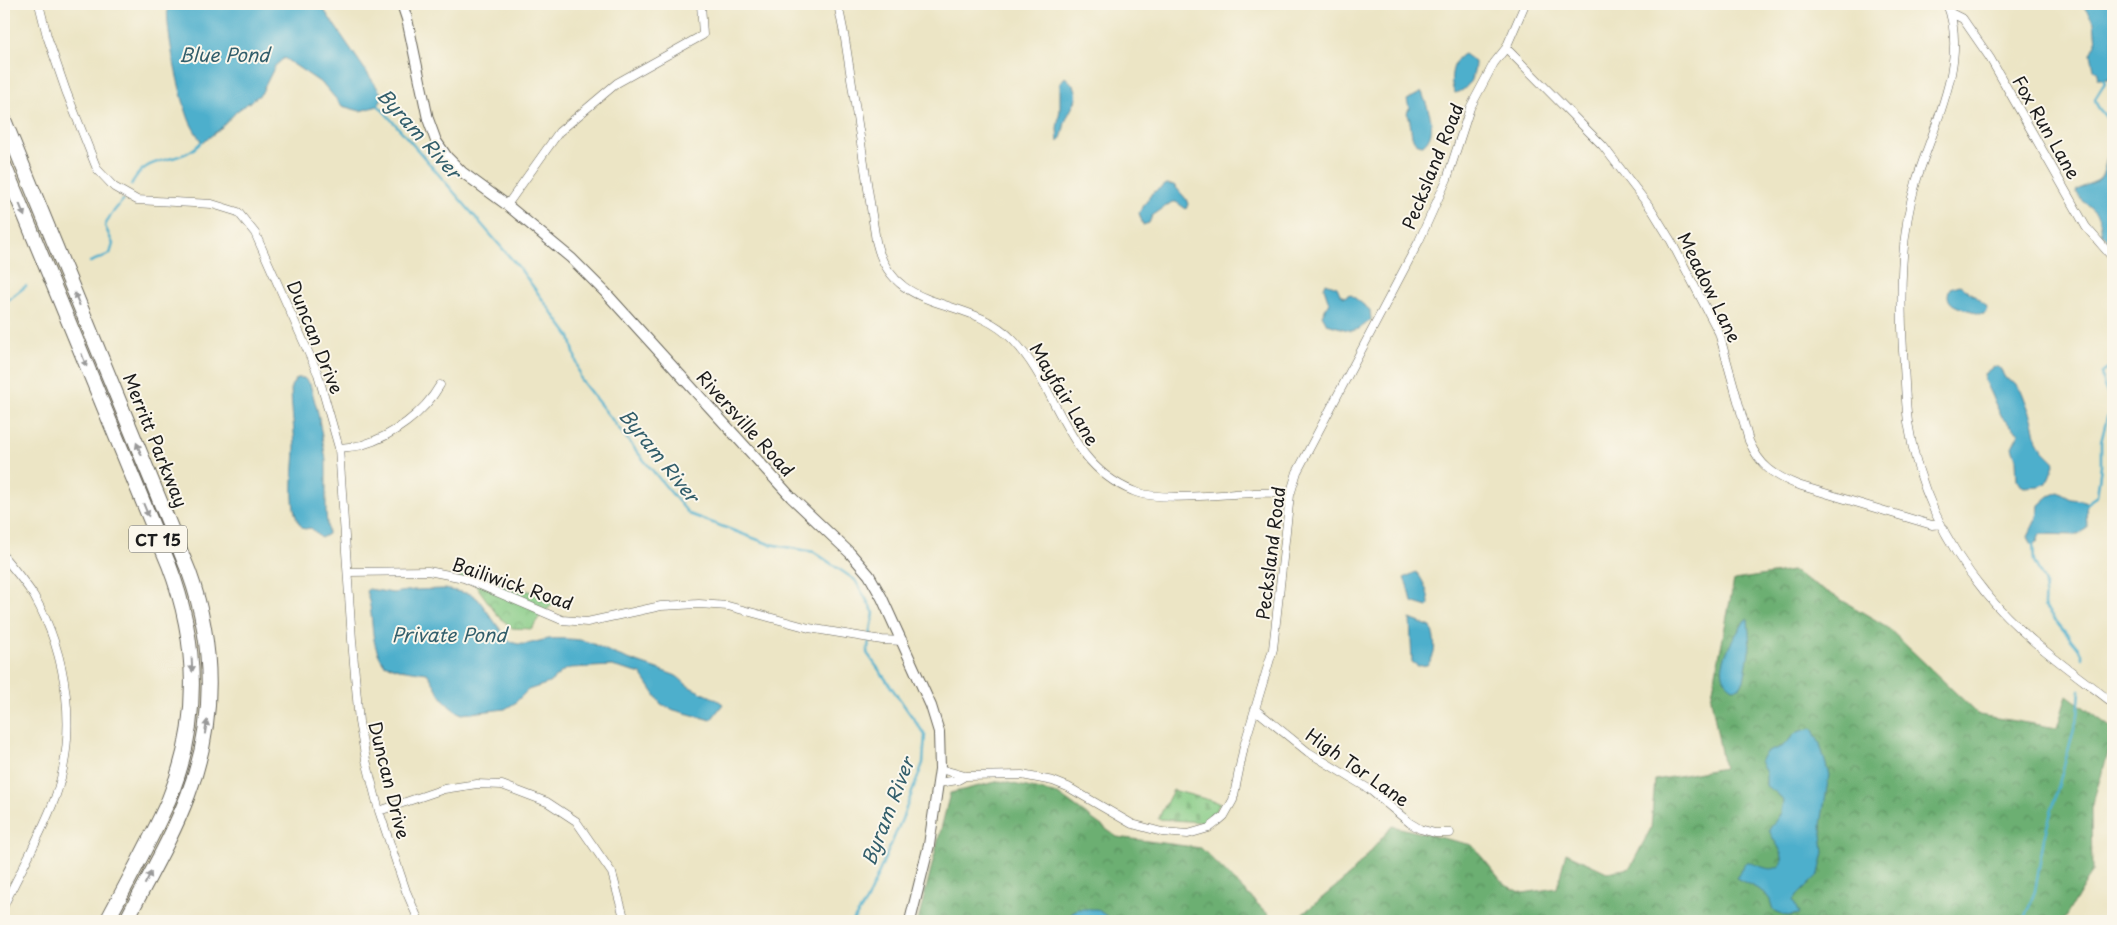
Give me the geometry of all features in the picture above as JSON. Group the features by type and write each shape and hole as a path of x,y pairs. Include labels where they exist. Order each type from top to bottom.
{"highway":[{"name":"Merritt Parkway","path":"4,120 189,572 201,610 206,636 209,691 208,718 200,758 183,808 126,921"},
{"name":"Merritt Parkway","path":"4,165 169,565 182,603 190,642 192,695 189,728 182,760 166,804 107,921"}],"street":[{"name":"Duncan Drive","path":"39,4 47,36 66,91 97,168 114,186 137,200 212,204 238,212 255,233 318,374 338,448 352,640 360,722 366,760 379,811 406,891 419,921"},
{"name":"Riversville Road","path":"402,4 407,19 428,120 436,141 447,157 462,172 507,205 571,258 606,292 791,497 850,553 869,575 882,598 931,706 939,732 940,769 938,783 925,866 910,921"},
{"path":"507,205 559,132 617,83 703,35 702,4"},
{"name":"Mayfair Lane","path":"838,4 879,257 890,275 901,285 925,298 973,313 990,321 1013,340 1049,392 1076,443 1088,461 1098,470 1131,491 1154,496 1291,492"},
{"name":"Pecksland Road","path":"940,769 966,776 1022,775 1042,778 1068,787 1132,824 1177,834 1199,832 1209,828 1224,816 1233,800 1242,755 1273,649 1291,492 1295,477 1303,458 1419,241 1447,179 1470,108 1494,63 1506,48 1525,4"},
{"path":"1947,4 1951,13 1954,48 1951,78 1912,195 1906,224 1902,285 1902,331 1908,422 1926,488 1941,524 1960,558 1985,593 2014,623 2044,649 2113,703"},
{"name":"Fox Run Lane","path":"1951,13 1963,19 1990,58 2086,227 2113,258"},
{"name":"Meadow Lane","path":"1506,48 1603,146 1652,210 1671,241 1720,334 1749,441 1756,456 1763,465 1798,486 1932,525 1941,524"},
{"path":"338,448 362,445 395,428 417,414 432,399 440,385"},
{"path":"4,557 34,596 53,640 66,688 68,714 62,768 55,796 45,822 4,905"},
{"name":"Bailiwick Road","path":"348,572 428,571 464,578 562,620 587,622 661,606 728,606 808,628 882,640 903,641"},
{"name":"High Tor Lane","path":"1256,710 1308,752 1369,789 1410,823 1420,829 1435,833 1450,833"},
{"name":"Pecksland Road","path":"938,783 958,780 966,776"},
{"path":"379,811 444,789 477,784 502,786 547,802 576,822 612,873 625,921"}],"green space":[{"path":"463,568 486,573 518,588 558,599 538,619 532,629 512,628 498,616 475,584 459,579"},
{"path":"1792,571 1886,626 1979,715 2057,728 2067,695 2113,729 2113,738 2091,808 2092,872 2063,921 1294,921 1351,874 1392,826 1472,845 1505,885 1523,893 1557,888 1566,853 1607,872 1630,868 1651,828 1655,780 1724,768 1711,699 1734,580"},
{"path":"1000,781 1058,794 1117,837 1201,848 1275,921 918,921 950,793"},
{"path":"1173,790 1220,803 1210,819 1202,822 1158,819"}],"water":[{"name":"Blue Pond","path":"168,4 320,4 383,96 378,106 360,111 342,106 324,85 284,58 275,66 261,94 237,111 220,129 202,143 186,112 178,81 168,29"},
{"path":"2082,4 2113,4 2113,69 2109,79 2097,79 2098,73 2094,69 2091,54 2096,44 2094,22"},
{"path":"1464,54 1475,62 1474,72 1464,89 1455,93 1452,83 1452,71 1457,61"},
{"path":"1065,77 1076,89 1077,95 1058,142 1060,83"},
{"path":"1422,92 1431,119 1431,133 1423,145 1418,144 1413,138 1407,113 1409,108 1407,100"},
{"path":"2113,152 2113,247 2101,233 2101,225 2096,214 2079,197 2076,191 2100,178 2107,156"},
{"path":"1167,184 1174,185 1186,199 1188,204 1186,209 1176,202 1172,202 1152,216 1149,223 1143,225 1139,213 1152,193"},
{"path":"1326,283 1337,287 1340,294 1344,297 1350,294 1370,310 1371,320 1359,329 1351,331 1327,324 1322,315 1329,303 1324,288"},
{"path":"1960,285 1986,305 1987,308 1984,314 1958,307 1950,302 1948,294 1950,288"},
{"path":"1994,366 2000,368 2005,378 2014,383 2022,392 2033,421 2037,441 2055,462 2047,483 2040,486 2024,487 2017,480 2016,459 2012,447 2019,433 2002,418 1984,380 1984,374"},
{"path":"297,378 304,378 310,384 318,413 326,460 328,534 321,538 311,528 304,529 298,522 293,502 295,447 291,386"},
{"path":"2058,492 2071,499 2086,502 2087,528 2076,535 2040,534 2037,542 2031,543 2028,536 2037,517 2039,505 2049,496"},
{"path":"1416,572 1426,588 1429,599 1428,607 1412,602 1404,578"},
{"name":"Private Pond","path":"369,589 393,593 444,589 471,594 478,599 508,640 513,643 528,644 549,639 584,641 674,675 689,687 723,704 711,720 674,710 661,704 641,674 612,666 570,668 563,671 549,683 528,690 515,703 505,709 462,714 455,711 445,702 427,673 399,669 384,664 375,646 373,637 371,610 366,591"},
{"path":"1410,619 1431,627 1434,652 1427,665 1418,666 1412,662"},
{"path":"1746,619 1748,619 1750,646 1744,681 1740,687 1733,688 1726,681 1723,673 1723,664 1731,644"},
{"path":"1812,728 1820,744 1829,775 1821,825 1824,852 1819,874 1793,900 1799,914 1787,916 1773,910 1770,900 1764,892 1736,878 1745,863 1773,869 1782,863 1780,850 1769,830 1781,813 1783,801 1777,793 1766,786 1766,773 1760,761 1765,753 1783,746 1797,732"},
{"path":"1078,909 1097,909 1113,921 1069,921 1072,912"}],"waterway":[{"path":"2103,79 2105,83 2095,99 2110,127 2111,156"},
{"name":"Byram River","path":"377,104 521,270 570,337 581,380 689,514 769,544 814,552 855,580 874,613 867,653 925,735 923,763 902,819 866,902 853,921"},
{"path":"131,185 138,174 146,167 184,154 202,141"},
{"path":"90,262 110,254 113,244 105,226 110,216 123,200"},
{"path":"4,303 26,286"},
{"path":"2084,505 2097,496 2101,466 2101,442 2111,402 2101,373 2113,365"},
{"path":"2033,542 2034,561 2045,583 2044,606 2082,653 2082,658"},
{"path":"2023,921 2035,891 2044,838 2078,715 2080,690"}]}
